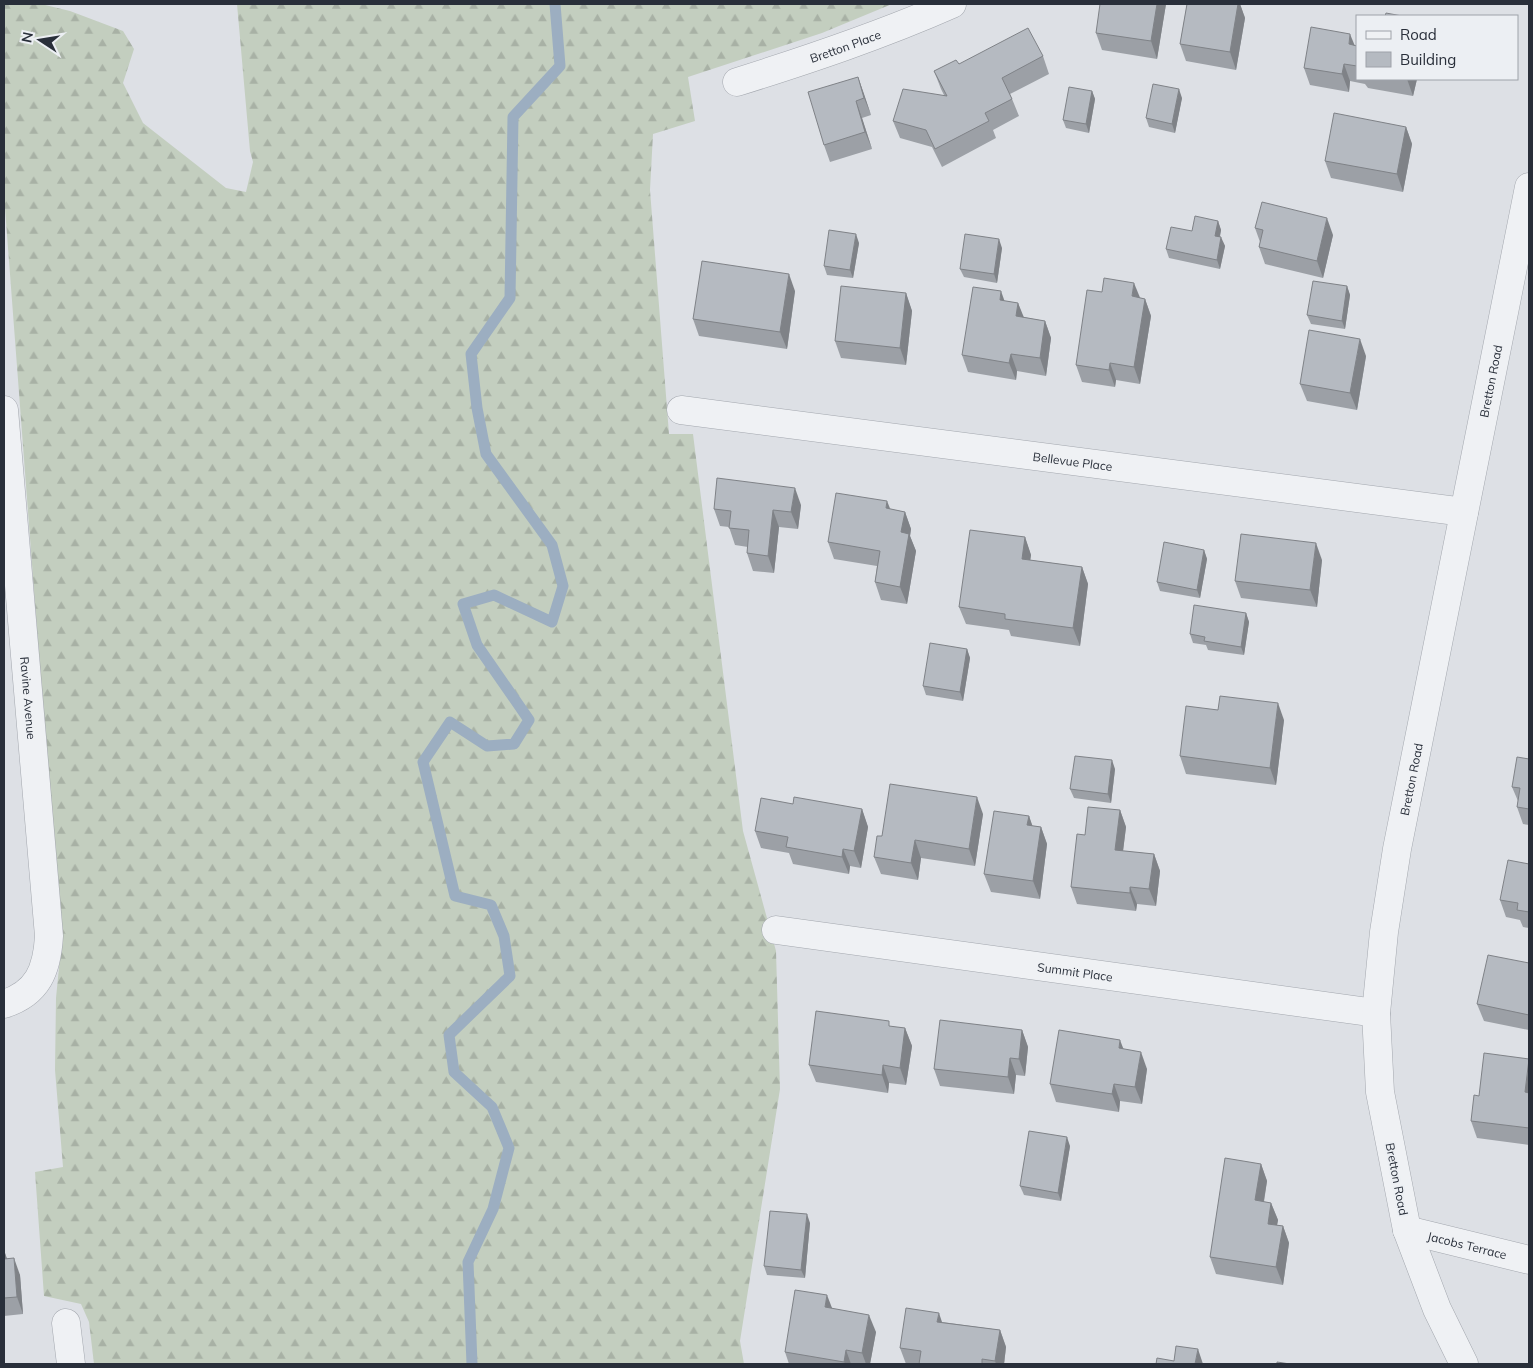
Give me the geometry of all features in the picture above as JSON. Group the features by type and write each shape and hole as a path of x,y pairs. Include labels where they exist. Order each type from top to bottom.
{"street":[{"name":"Bretton Place","path":"737,82 835,51 952,4"},
{"name":"Bretton Road","path":"1464,1364 1438,1308 1407,1230 1380,1092 1376,1013 1384,932 1397,849 1529,187"},
{"name":"Ravine Avenue","path":"4,410 8,499 49,936 48,960 37,984 15,1001 4,1004"},
{"name":"Bellevue Place","path":"681,410 1464,512"},
{"name":"Summit Place","path":"776,930 1376,1013"},
{"name":"Jacobs Terrace","path":"1407,1230 1529,1260"},
{"path":"66,1323 71,1364"}],"green space":[{"path":"4,4 41,4 70,11 123,31 134,49 123,83 143,123 226,188 246,192 253,162 250,151 237,4 892,4 822,33 688,77 695,121 653,134 650,190 669,434 693,434 743,831 776,951 780,1089 740,1341 744,1364 94,1364 89,1322 81,1304 44,1296 35,1172 63,1167 55,1070 56,998 61,947 4,195"}],"building":[{"path":"1100,4 1157,4 1151,41 1096,33"},
{"path":"1187,4 1238,4 1230,52 1180,44"},
{"path":"1311,27 1350,34 1349,44 1356,46 1356,66 1344,64 1342,74 1304,68"},
{"path":"1028,28 1043,56 1002,78 1012,99 985,113 989,121 935,149 926,130 893,121 903,89 947,96 934,71 956,60 959,64"},
{"path":"858,77 864,98 856,101 865,132 824,145 808,92"},
{"path":"1153,84 1179,89 1172,124 1146,118"},
{"path":"1069,87 1092,91 1086,124 1063,120"},
{"path":"1334,113 1406,127 1397,174 1325,161"},
{"path":"1262,202 1327,218 1317,261 1259,247 1263,230 1255,228"},
{"path":"1195,216 1218,221 1215,236 1221,237 1217,260 1166,249 1171,227 1192,231"},
{"path":"829,230 856,234 850,270 824,266"},
{"path":"965,234 999,239 994,274 960,269"},
{"path":"702,261 789,274 780,332 693,319"},
{"path":"1104,278 1134,283 1132,296 1145,299 1134,367 1110,363 1109,370 1076,365 1087,290 1102,292"},
{"path":"1313,281 1347,286 1342,321 1307,315"},
{"path":"841,286 906,293 900,348 835,341"},
{"path":"973,287 1001,291 1000,300 1018,303 1016,316 1045,321 1040,358 1011,354 1009,363 962,355"},
{"path":"1309,330 1360,339 1350,393 1300,384"},
{"path":"717,478 795,488 791,512 773,510 768,556 747,553 749,530 729,528 731,511 714,509"},
{"path":"836,493 887,501 886,508 905,512 901,532 909,534 900,587 875,582 880,551 828,542"},
{"path":"970,530 1025,537 1022,559 1082,567 1073,628 1005,619 1005,614 959,607"},
{"path":"1241,534 1316,543 1310,590 1235,581"},
{"path":"1164,542 1204,550 1197,590 1157,582"},
{"path":"1194,605 1246,613 1241,647 1204,641 1205,637 1190,634"},
{"path":"930,643 967,649 960,692 923,686"},
{"path":"1220,696 1278,703 1270,768 1180,756 1186,706 1218,710"},
{"path":"1075,756 1112,760 1108,794 1070,789"},
{"path":"1517,757 1529,759 1529,809 1517,807 1520,788 1512,787"},
{"path":"890,784 977,797 969,849 915,840 911,863 874,857 877,836 882,836"},
{"path":"794,797 862,809 854,851 843,849 842,857 786,847 788,837 755,831 761,798 793,804"},
{"path":"1088,807 1120,810 1115,850 1154,854 1149,889 1130,887 1130,893 1071,887 1077,834 1085,835"},
{"path":"994,811 1029,816 1027,825 1041,827 1033,881 984,874"},
{"path":"1508,860 1529,864 1529,912 1517,910 1518,903 1500,900"},
{"path":"1488,955 1529,963 1529,1015 1477,1004"},
{"path":"816,1011 889,1021 889,1026 905,1028 900,1068 883,1065 882,1075 809,1065"},
{"path":"940,1020 1022,1030 1019,1059 1010,1058 1008,1077 934,1069"},
{"path":"1059,1030 1120,1040 1119,1048 1141,1052 1135,1087 1114,1084 1112,1094 1050,1084"},
{"path":"1484,1053 1529,1059 1525,1092 1529,1093 1529,1128 1471,1121 1474,1095 1479,1096"},
{"path":"1029,1131 1067,1137 1058,1193 1020,1186"},
{"path":"1225,1158 1261,1164 1255,1200 1271,1203 1268,1224 1283,1226 1276,1267 1210,1257"},
{"path":"770,1211 807,1214 801,1270 764,1266"},
{"path":"14,1258 17,1297 4,1298 4,1259"},
{"path":"795,1290 827,1295 825,1307 869,1315 862,1353 846,1350 844,1362 785,1352"},
{"path":"906,1308 939,1313 937,1322 1000,1330 995,1361 982,1359 982,1364 919,1364 921,1351 900,1348"},
{"path":"1176,1346 1198,1349 1195,1364 1156,1364 1157,1358 1174,1361"}],"waterway":[{"path":"472,1364 468,1262 493,1209 509,1148 492,1107 454,1072 449,1035 510,976 504,936 491,905 455,896 423,762 450,722 487,746 514,744 529,720 477,645 463,604 494,595 552,622 563,586 552,545 486,454 477,408 471,354 510,298 513,117 560,66 555,4"}]}
